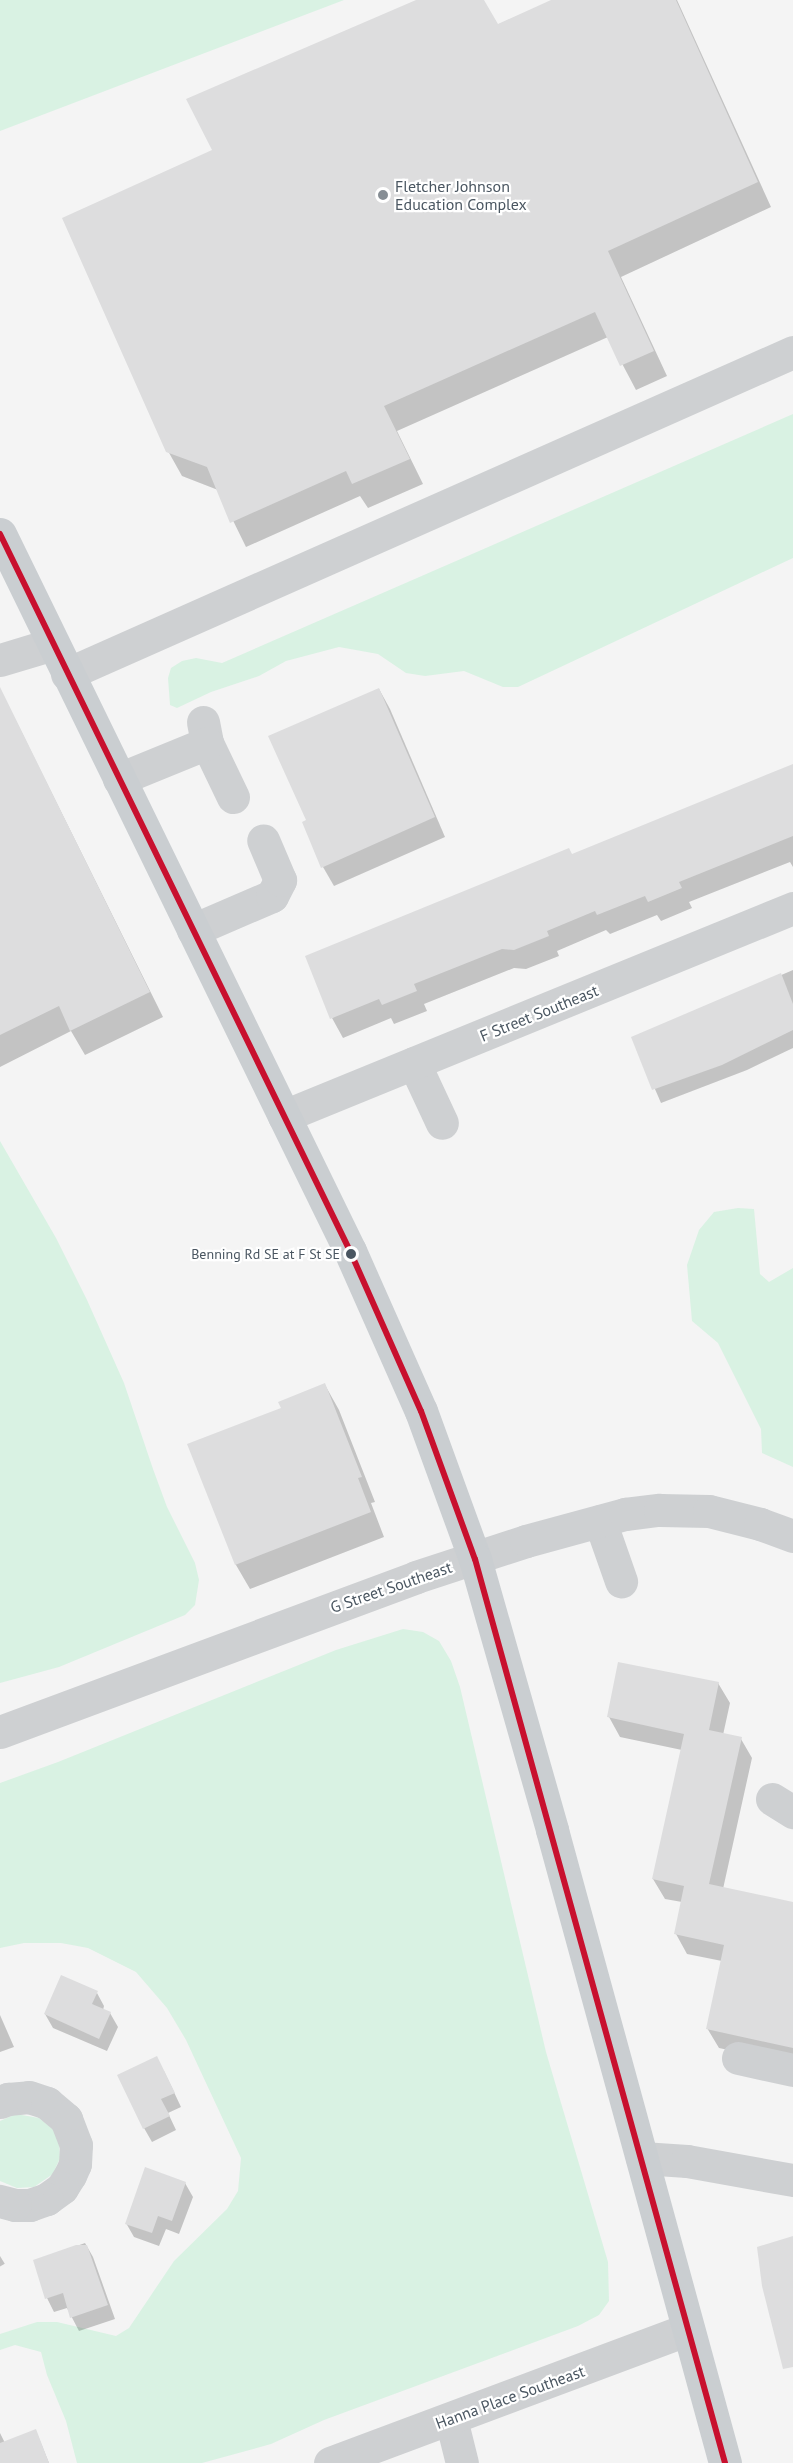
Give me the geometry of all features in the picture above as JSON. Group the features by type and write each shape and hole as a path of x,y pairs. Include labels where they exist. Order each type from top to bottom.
{"main road":[{"path":"0,534 285,1116 381,1318 421,1411 475,1558 725,2463"}],"street":[{"path":"67,674 793,352"},
{"path":"0,660 53,644"},
{"path":"119,779 205,733 232,797"},
{"path":"193,930 272,896 280,880 263,840"},
{"name":"F Street Southeast","path":"285,1116 793,908"},
{"path":"414,1063 442,1123"},
{"name":"G Street Southeast","path":"0,1732 357,1598 526,1541 600,1521 648,1511 693,1510 733,1516 793,1536"},
{"path":"600,1521 621,1581"},
{"path":"738,2058 793,2070"},
{"path":"0,2102 8,2098 29,2097 47,2103 66,2119 76,2145 75,2164 62,2188 47,2199 30,2205 15,2205 0,2201"},
{"path":"642,2158 687,2161 793,2180"},
{"name":"Hanna Place Southeast","path":"330,2463 367,2456 451,2419 688,2329"},
{"path":"451,2419 462,2463"}],"green space":[{"path":"0,0 344,0 0,131"},
{"path":"793,414 793,558 518,687 503,687 464,671 425,676 406,673 378,654 339,647 286,661 259,676 211,692 177,708 170,705 168,678 171,668 182,661 196,658 222,663"},
{"path":"0,1141 56,1238 87,1300 124,1383 167,1507 195,1563 199,1580 195,1605 185,1615 59,1667 0,1683"},
{"path":"738,1208 754,1209 760,1274 769,1282 793,1268 793,1467 762,1453 761,1429 718,1343 692,1321 687,1265 699,1230 714,1212"},
{"path":"403,1629 423,1632 439,1641 451,1661 460,1687 546,2052 608,2262 609,2301 599,2315 578,2326 324,2420 271,2444 202,2463 77,2463 66,2421 47,2375 41,2352 15,2345 0,2350 0,2334 37,2322 57,2322 116,2336 129,2328 174,2261 227,2209 238,2191 241,2158 186,2040 167,2008 136,1972 88,1948 61,1943 24,1943 0,1948 0,1783 58,1762 336,1650"},
{"path":"16,2114 39,2118 53,2129 59,2140 60,2158 53,2174 34,2187 17,2188 0,2181 0,2121"}],"building":[{"path":"416,0 484,0 498,24 551,0 676,0 758,182 608,251 654,351 620,366 595,312 384,406 410,459 352,484 346,471 230,523 207,467 166,452 62,218 212,150 186,99"},
{"path":"0,687 150,992 70,1031 59,1006 0,1035"},
{"path":"379,688 435,817 321,868 302,822 306,820 268,736"},
{"path":"793,764 793,836 679,882 682,888 648,902 645,896 597,915 595,911 547,931 549,936 514,950 502,949 414,984 417,991 382,1005 379,999 330,1019 305,956 569,848 572,854"},
{"path":"781,973 793,1004 793,1030 722,1065 652,1090 631,1037"},
{"path":"325,1383 362,1477 358,1478 371,1512 235,1565 187,1444 281,1408 278,1402"},
{"path":"618,1662 719,1682 709,1730 742,1737 709,1884 793,1902 793,2048 706,2029 724,1945 674,1934 684,1886 652,1879 684,1734 607,1717"},
{"path":"61,1975 98,1991 92,2004 111,2012 99,2039 44,2014"},
{"path":"157,2056 175,2093 161,2099 170,2116 143,2129 117,2075"},
{"path":"145,2167 186,2182 172,2221 158,2216 152,2233 125,2224"},
{"path":"793,2236 793,2367 783,2369 762,2286 757,2247"},
{"path":"76,2245 87,2245 108,2305 70,2318 63,2293 45,2299 33,2260"},
{"path":"36,2429 49,2463 0,2463 0,2443"}],"transit line":[{"path":"0,534 350,1251 421,1411 475,1559 725,2463"}],"place":[{"name":"Fletcher Johnson Education Complex","path":"383,195"},
{"name":"Benning Rd SE at F St SE","path":"351,1254"}]}
